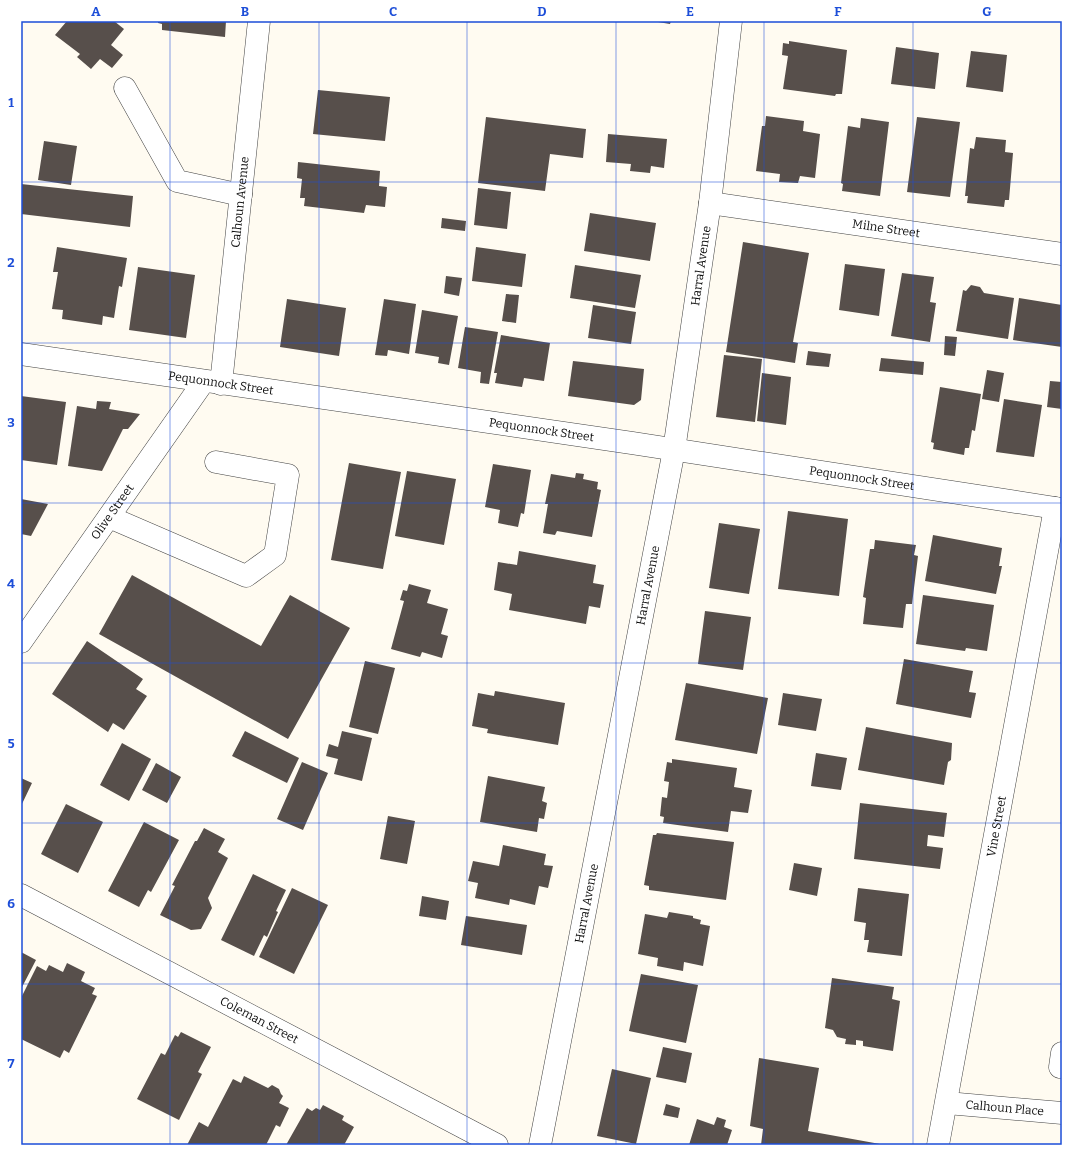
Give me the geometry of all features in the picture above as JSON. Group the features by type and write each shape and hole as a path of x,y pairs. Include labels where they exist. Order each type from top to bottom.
{"street":[{"name":"Calhoun Avenue","path":"212,382 241,195 259,21"},
{"name":"Harral Avenue","path":"540,1145 674,450 710,203 731,21"},
{"path":"125,88 177,181 241,195"},
{"name":"Milne Street","path":"710,203 1062,254"},
{"name":"Pequonnock Street","path":"21,354 674,450 1059,509"},
{"name":"Olive Street","path":"21,642 109,517 212,382"},
{"path":"109,517 246,576 275,555 288,476 216,462"},
{"name":"Vine Street","path":"938,1145 1059,509"},
{"name":"Coleman Street","path":"21,895 497,1145"},
{"name":"Calhoun Place","path":"947,1104 1062,1113"}],"building":[{"path":"67,21 114,21 124,29 111,45 123,55 112,68 100,59 91,69 77,57 80,54 55,35"},
{"path":"158,21 226,21 225,37 162,30 162,24 158,23"},
{"path":"652,21 671,21 670,24"},
{"path":"789,41 847,50 842,94 836,94 835,96 783,89 788,56 782,55 783,43 789,44"},
{"path":"896,47 939,53 935,89 891,84"},
{"path":"971,51 1007,55 1003,92 966,87"},
{"path":"318,90 390,97 385,141 313,134"},
{"path":"766,116 804,121 803,131 820,134 815,178 800,176 798,183 779,182 780,174 756,171 762,126 765,126"},
{"path":"486,117 586,129 583,158 550,154 545,191 478,183"},
{"path":"917,117 960,122 950,197 907,192"},
{"path":"861,118 889,122 880,196 842,191 843,184 841,183 848,126 860,128"},
{"path":"608,134 667,139 664,168 651,166 650,173 630,171 631,164 606,162"},
{"path":"976,137 1006,140 1005,152 1013,153 1009,200 1005,200 1004,207 967,203 968,196 965,196 970,148 974,149"},
{"path":"44,141 77,146 71,185 38,180"},
{"path":"298,162 380,171 379,186 387,187 385,207 366,205 364,213 304,206 305,198 300,198 302,179 297,178"},
{"path":"21,184 133,196 130,227 21,214"},
{"path":"478,188 511,192 507,229 474,225"},
{"path":"590,213 656,223 650,261 584,251"},
{"path":"442,218 466,221 465,231 441,228"},
{"path":"743,242 809,253 793,342 798,343 795,363 726,352"},
{"path":"57,247 127,258 122,287 119,286 114,318 103,316 102,325 62,319 63,310 52,309 58,272 53,272"},
{"path":"476,247 526,254 522,287 472,281"},
{"path":"845,264 885,269 879,316 839,310"},
{"path":"575,265 641,275 635,308 570,298"},
{"path":"138,267 195,275 186,338 129,330"},
{"path":"902,273 934,277 930,302 936,303 930,342 891,336"},
{"path":"446,276 462,278 459,296 444,293"},
{"path":"971,285 980,287 984,293 1014,298 1008,339 956,331 963,290 966,291"},
{"path":"506,294 519,295 516,323 502,321"},
{"path":"1019,298 1062,305 1062,347 1013,340"},
{"path":"287,299 346,308 339,356 280,347"},
{"path":"384,299 416,304 409,354 388,350 387,356 375,355"},
{"path":"593,305 636,312 631,344 588,338"},
{"path":"422,310 458,316 449,365 438,363 439,357 415,353"},
{"path":"465,327 498,332 489,384 480,383 481,372 458,368"},
{"path":"501,335 550,343 544,381 524,378 522,387 495,383 497,373 494,373"},
{"path":"945,336 957,337 955,356 944,355"},
{"path":"808,351 831,354 829,367 806,365"},
{"path":"724,355 762,359 755,422 716,417"},
{"path":"881,358 924,362 923,375 879,371"},
{"path":"573,361 644,369 641,400 634,405 568,396"},
{"path":"987,370 1004,373 999,402 982,399"},
{"path":"762,373 791,377 786,425 757,421"},
{"path":"1050,381 1062,382 1062,409 1047,407"},
{"path":"940,387 981,394 975,431 972,430 969,448 965,448 964,455 933,449 934,443 931,442"},
{"path":"21,396 66,402 57,465 21,460"},
{"path":"1004,399 1042,405 1034,457 996,452"},
{"path":"97,401 111,402 109,409 140,414 128,429 123,429 102,471 68,466 77,406 96,409"},
{"path":"349,463 401,472 383,569 331,560"},
{"path":"493,464 531,470 524,514 521,513 518,527 498,523 500,510 485,507"},
{"path":"407,471 456,479 444,545 395,536"},
{"path":"576,473 584,474 583,479 598,482 597,489 601,490 592,537 557,531 555,535 543,533 548,504 545,504 551,474 575,478"},
{"path":"21,499 48,504 31,536 21,534"},
{"path":"788,511 848,519 839,596 778,589"},
{"path":"719,523 760,529 749,594 709,588"},
{"path":"933,535 1002,548 999,566 1002,566 996,594 925,581"},
{"path":"875,540 916,545 914,555 918,556 912,604 906,604 903,628 863,624 866,598 863,597 870,549 874,549"},
{"path":"519,551 596,565 593,583 604,585 600,608 589,606 586,624 509,610 512,594 494,590 498,562 517,565"},
{"path":"132,575 261,646 290,595 350,628 288,739 99,634"},
{"path":"409,584 431,590 427,603 448,609 441,634 448,636 442,658 422,652 420,657 391,649 404,601 400,600 403,590 407,591"},
{"path":"923,595 994,605 987,651 966,648 965,651 916,644"},
{"path":"705,611 751,617 743,670 698,664"},
{"path":"87,641 143,679 136,689 147,696 124,730 113,723 108,732 52,694"},
{"path":"904,659 973,671 969,692 976,693 971,718 896,704"},
{"path":"365,661 395,668 378,734 349,727"},
{"path":"686,683 768,698 757,754 675,740"},
{"path":"495,691 565,703 558,745 487,733 488,729 472,726 478,693 494,696"},
{"path":"783,693 822,699 816,731 778,725"},
{"path":"866,727 952,743 951,760 948,762 944,785 858,770"},
{"path":"245,731 299,758 287,783 232,756"},
{"path":"342,731 372,738 362,781 334,774 338,759 326,756 329,744 338,747"},
{"path":"122,743 151,759 129,801 100,785"},
{"path":"816,753 847,758 841,790 811,786"},
{"path":"672,759 737,768 734,787 752,790 748,813 731,811 728,832 663,823 664,817 660,816 662,797 667,798 669,782 664,781 667,762 672,763"},
{"path":"302,762 328,773 303,830 277,819"},
{"path":"156,763 181,777 167,803 142,790"},
{"path":"488,776 545,787 542,801 547,803 544,819 539,818 537,832 480,822"},
{"path":"21,778 32,783 21,806"},
{"path":"860,803 947,813 944,837 928,835 927,846 943,848 940,869 854,859"},
{"path":"66,804 103,822 78,873 41,854"},
{"path":"388,816 415,821 407,864 380,859"},
{"path":"144,822 179,840 151,892 148,890 139,907 108,891"},
{"path":"204,828 225,839 218,852 228,858 208,898 212,908 201,929 191,930 160,915 175,886 172,885 195,841 197,841"},
{"path":"657,833 734,842 726,900 649,890 649,886 644,885 653,835 656,835"},
{"path":"503,845 546,854 544,865 553,866 548,888 539,886 535,905 510,899 509,905 475,898 478,883 468,881 473,861 499,866"},
{"path":"794,863 822,868 817,896 789,890"},
{"path":"253,874 286,890 276,911 278,912 267,937 264,935 254,956 221,940"},
{"path":"292,888 328,905 294,974 259,957"},
{"path":"858,888 909,894 902,956 867,952 869,940 864,940 866,923 854,921"},
{"path":"422,896 449,901 446,920 419,916"},
{"path":"669,912 693,916 693,918 701,920 700,924 710,926 703,966 684,962 683,971 657,966 658,958 638,954 645,914 667,918"},
{"path":"466,916 527,925 522,955 461,945"},
{"path":"21,952 36,960 21,989"},
{"path":"67,963 85,972 81,981 95,988 92,994 97,996 69,1053 64,1050 60,1058 21,1039 21,998 37,966 46,971 49,965 63,972"},
{"path":"641,974 698,985 686,1043 629,1031"},
{"path":"832,978 894,987 892,999 900,1001 893,1051 863,1046 863,1041 856,1040 856,1045 845,1044 846,1039 837,1037 833,1030 825,1028"},
{"path":"181,1032 211,1047 198,1072 202,1074 179,1120 137,1099 161,1053 165,1055 175,1035 178,1037"},
{"path":"663,1047 692,1053 686,1083 656,1077"},
{"path":"759,1058 819,1068 808,1131 880,1145 761,1145 763,1129 750,1126"},
{"path":"612,1069 651,1078 636,1144 597,1136"},
{"path":"244,1076 268,1088 272,1085 279,1089 283,1096 279,1103 289,1108 280,1127 276,1125 266,1145 187,1145 199,1122 208,1127 233,1079 241,1083"},
{"path":"666,1104 680,1108 678,1118 663,1115"},
{"path":"323,1105 344,1116 342,1120 354,1127 344,1145 286,1145 307,1108 312,1111 316,1108 320,1110"},
{"path":"717,1117 726,1120 724,1127 732,1130 727,1145 689,1145 697,1119 714,1125"}]}
